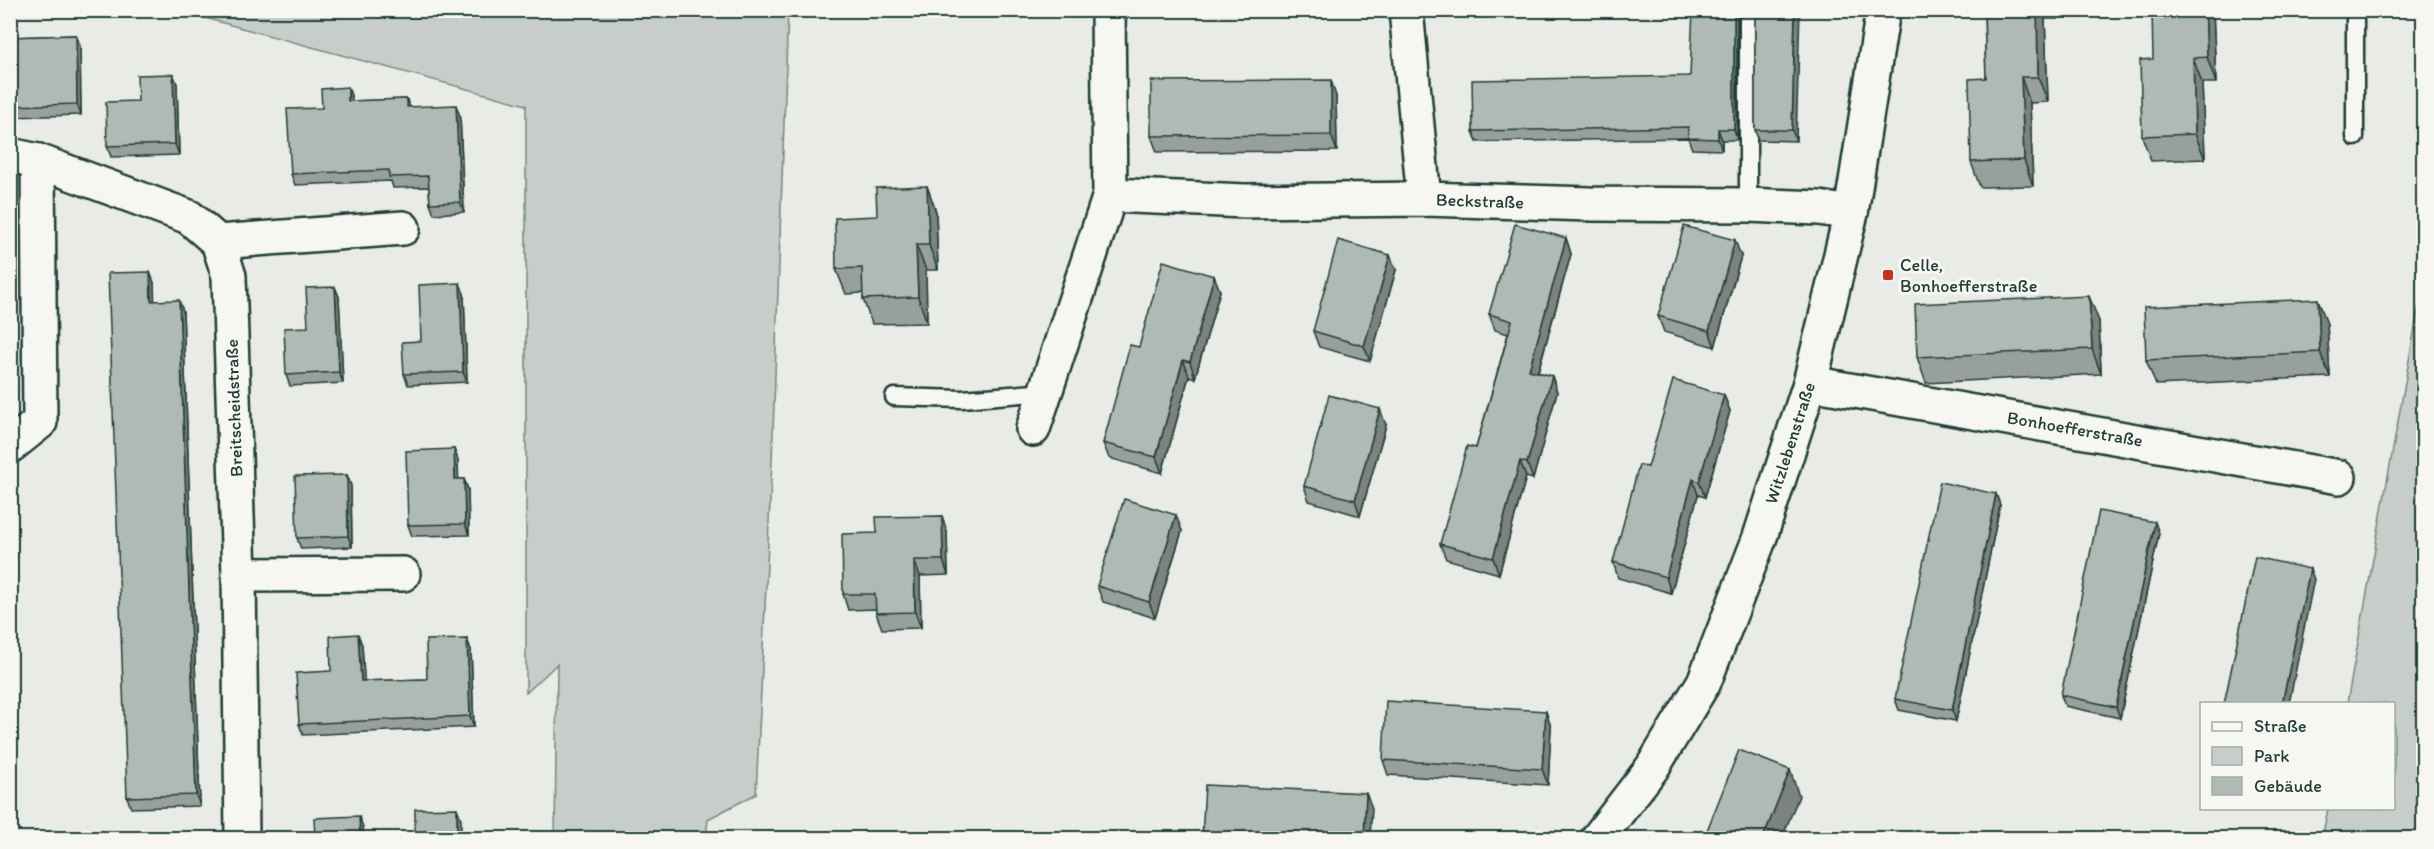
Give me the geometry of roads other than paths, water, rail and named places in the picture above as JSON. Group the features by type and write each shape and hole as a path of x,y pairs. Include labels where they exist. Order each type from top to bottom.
{"street":[{"path":"1033,429 1110,195 1108,10"},
{"path":"1406,10 1425,199"},
{"name":"Witzlebenstraße","path":"1598,838 1652,768 1704,682 1760,537 1810,383 1851,213 1883,10"},
{"path":"10,446 40,422 24,158 189,217 218,242 402,228"},
{"name":"Beckstraße","path":"1110,195 1245,201 1425,199 1590,204 1748,205 1819,208 1851,213"},
{"name":"Breitscheidstraße","path":"218,242 229,276 239,575 242,838"},
{"name":"Bonhoefferstraße","path":"1810,383 2339,477"},
{"path":"239,575 403,574"}],"lane":[{"path":"1748,10 1748,205"},
{"path":"2355,10 2355,137"},
{"path":"894,397 963,399 1046,392"}],"place":[{"name":"Celle, Bonhoefferstraße","path":"1888,275"}]}
